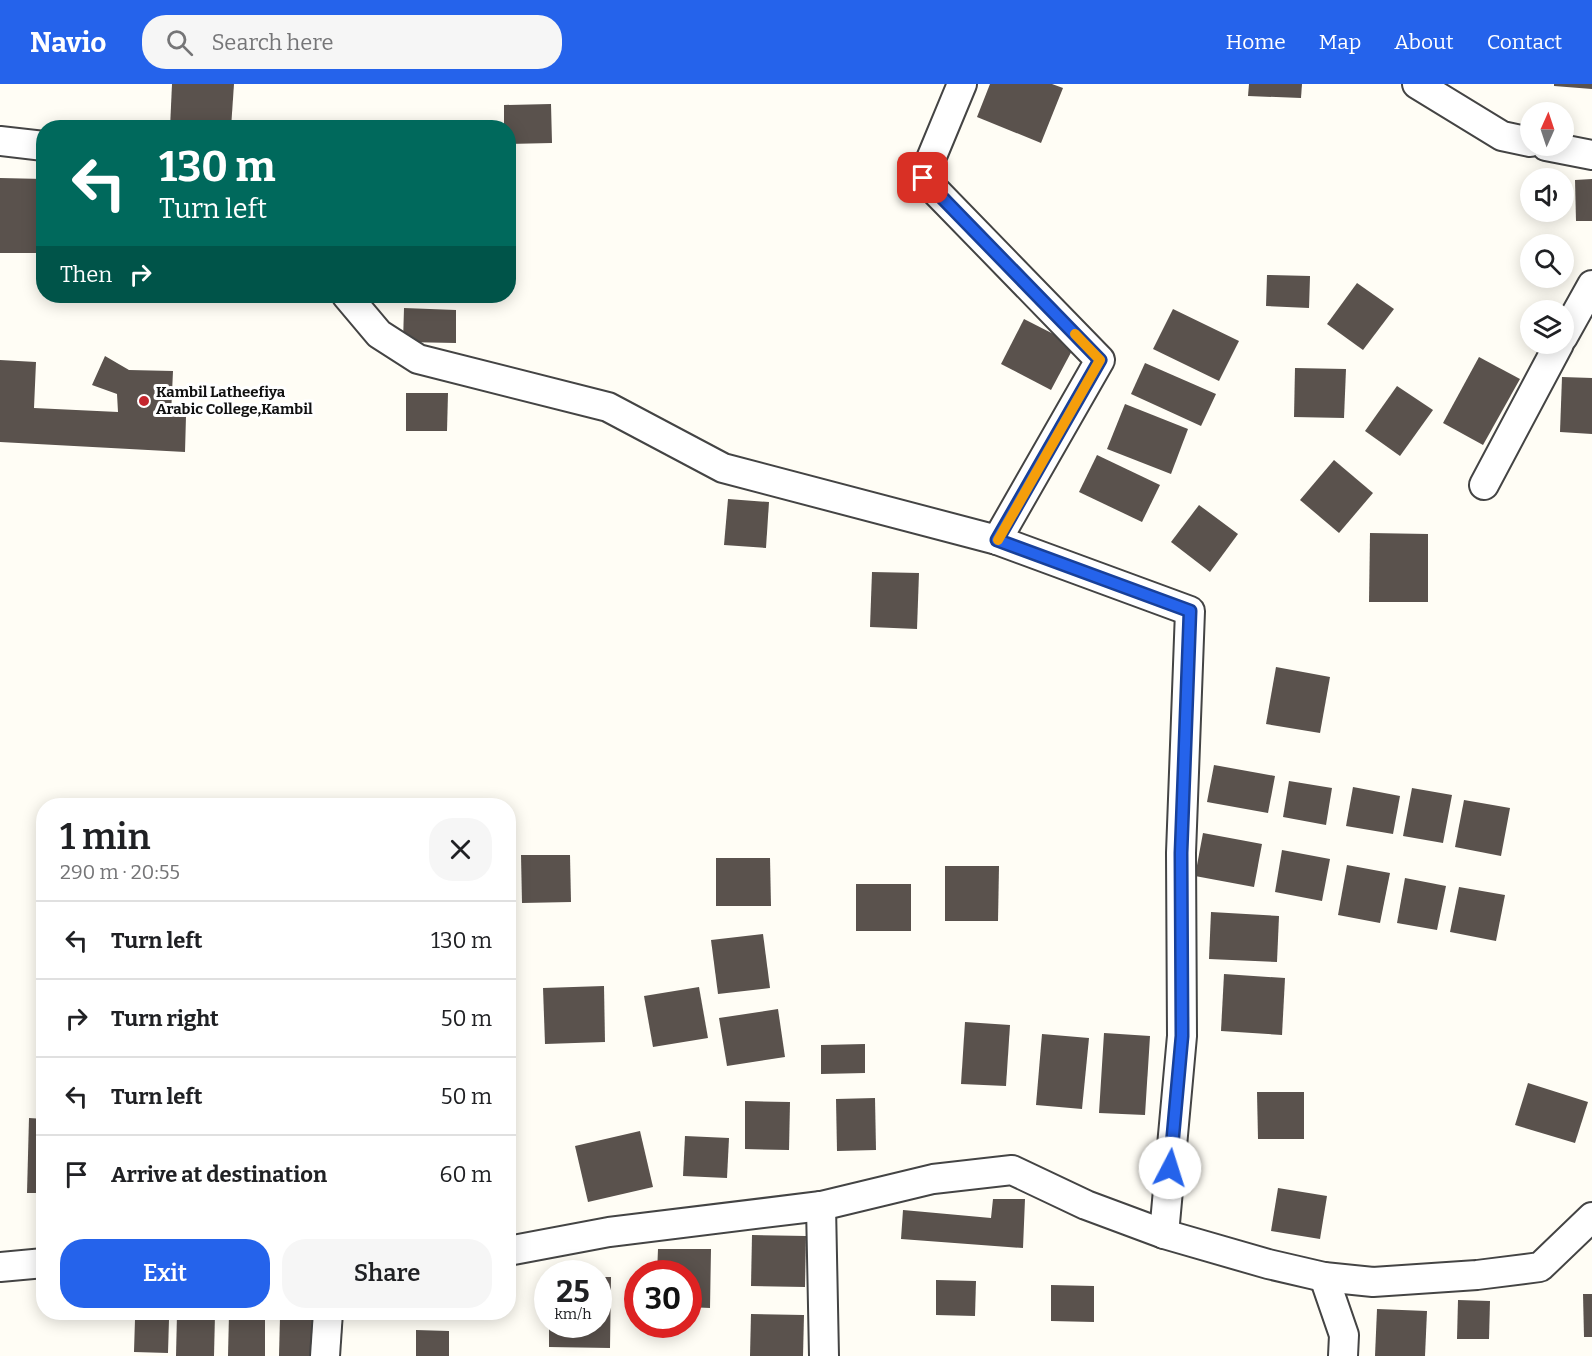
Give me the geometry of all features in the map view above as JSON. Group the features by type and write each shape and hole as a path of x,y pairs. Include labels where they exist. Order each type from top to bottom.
{"street":[{"path":"962,84 923,178 1100,360 997,540"},
{"path":"1417,84 1502,136 1520,140"},
{"path":"0,141 36,145"},
{"path":"1574,151 1592,155"},
{"path":"1574,317 1592,285"},
{"path":"353,303 378,334 418,359 608,407 723,468 997,540 1190,611 1181,853 1182,1036 1164,1234"},
{"path":"1484,485 1554,354"},
{"path":"516,1249 609,1232 821,1206 933,1179 1012,1170 1086,1205 1164,1234 1268,1264 1324,1277 1373,1282 1477,1275 1540,1267 1592,1217"},
{"path":"821,1206 824,1356"},
{"path":"0,1267 36,1264"},
{"path":"1324,1277 1344,1335 1343,1356"},
{"path":"325,1356 327,1320"}],"building":[{"path":"172,84 234,84 232,120 170,120"},
{"path":"990,84 1052,84 1063,88 1041,143 977,117"},
{"path":"1249,84 1302,84 1301,98 1248,96"},
{"path":"1554,84 1592,84 1592,89 1554,86"},
{"path":"551,104 552,143 516,144 516,120 504,120 504,105"},
{"path":"0,178 36,179 36,253 0,253"},
{"path":"1592,179 1592,221 1576,221 1575,180"},
{"path":"1267,275 1310,276 1309,308 1266,306"},
{"path":"1357,283 1394,309 1363,350 1327,324"},
{"path":"404,308 456,310 456,343 403,342"},
{"path":"1173,309 1239,341 1219,381 1153,349"},
{"path":"1024,319 1075,345 1051,390 1001,364"},
{"name":"Kambil Latheefiya Arabic College,Kambil","path":"105,356 129,370 173,371 171,415 186,416 185,452 0,442 0,360 36,362 34,408 118,412 117,394 92,385"},
{"path":"1479,357 1520,379 1483,445 1443,423"},
{"path":"1145,363 1216,394 1201,426 1131,394"},
{"path":"1295,368 1346,369 1344,418 1294,417"},
{"path":"1562,377 1592,378 1592,434 1560,432"},
{"path":"1397,386 1433,410 1400,456 1365,431"},
{"path":"406,393 448,393 447,431 406,431"},
{"path":"1125,404 1188,429 1171,474 1107,449"},
{"path":"1097,455 1160,485 1142,522 1079,492"},
{"path":"1334,460 1373,493 1339,533 1300,500"},
{"path":"728,499 769,502 766,548 724,545"},
{"path":"1199,505 1238,534 1210,572 1171,542"},
{"path":"1370,533 1428,534 1428,602 1369,602"},
{"path":"872,572 919,573 917,629 870,627"},
{"path":"1276,667 1330,677 1320,733 1266,724"},
{"path":"1214,765 1275,776 1268,813 1207,802"},
{"path":"1289,781 1332,788 1326,825 1283,817"},
{"path":"1353,787 1400,796 1393,834 1346,826"},
{"path":"1412,788 1452,795 1443,843 1403,836"},
{"path":"1464,800 1510,808 1501,856 1455,847"},
{"path":"1203,833 1262,844 1254,887 1195,876"},
{"path":"1282,850 1330,859 1322,901 1275,892"},
{"path":"521,855 570,855 571,902 522,903"},
{"path":"716,858 770,858 771,906 716,906"},
{"path":"1347,865 1390,873 1380,923 1338,915"},
{"path":"945,866 999,866 998,921 945,921"},
{"path":"1405,878 1446,886 1437,930 1397,923"},
{"path":"856,884 911,884 911,931 856,931"},
{"path":"1459,887 1505,895 1496,941 1450,932"},
{"path":"1211,912 1279,916 1277,962 1209,959"},
{"path":"763,934 770,988 718,994 711,940"},
{"path":"1224,974 1285,978 1282,1035 1221,1031"},
{"path":"604,986 605,1042 545,1044 543,988"},
{"path":"699,987 708,1038 653,1047 644,996"},
{"path":"778,1009 785,1057 727,1066 719,1018"},
{"path":"965,1022 1010,1025 1006,1086 961,1084"},
{"path":"1104,1033 1150,1036 1145,1115 1099,1113"},
{"path":"1042,1034 1089,1038 1082,1109 1036,1105"},
{"path":"865,1044 865,1073 821,1074 821,1045"},
{"path":"1528,1083 1588,1102 1575,1143 1515,1125"},
{"path":"1257,1092 1304,1092 1304,1139 1258,1139"},
{"path":"875,1098 876,1150 837,1151 836,1099"},
{"path":"745,1101 790,1102 789,1150 745,1149"},
{"path":"29,1118 36,1118 36,1193 27,1193"},
{"path":"640,1131 653,1187 588,1202 575,1146"},
{"path":"685,1136 729,1138 727,1178 683,1176"},
{"path":"1278,1188 1327,1196 1320,1239 1271,1231"},
{"path":"993,1199 1025,1199 1023,1248 901,1239 903,1210 991,1218"},
{"path":"752,1235 806,1236 805,1287 751,1286"},
{"path":"658,1249 711,1249 710,1308 702,1308 702,1260 658,1260"},
{"path":"936,1280 976,1281 975,1316 936,1315"},
{"path":"1051,1285 1094,1286 1094,1322 1051,1321"},
{"path":"1583,1294 1592,1294 1592,1337 1584,1337"},
{"path":"1458,1300 1490,1301 1489,1339 1457,1339"},
{"path":"1377,1309 1427,1311 1425,1356 1375,1356"},
{"path":"751,1314 804,1315 803,1356 750,1356"},
{"path":"135,1320 169,1320 168,1353 134,1352"},
{"path":"177,1320 215,1320 214,1356 176,1356"},
{"path":"229,1320 265,1320 265,1356 228,1356"},
{"path":"280,1320 316,1320 315,1356 279,1356"},
{"path":"416,1330 449,1331 449,1356 416,1356"},
{"path":"549,1338 610,1338 610,1348 549,1347"}],"slow traffic":[{"path":"998,540 1100,360 1075,334"}],"place":[{"name":"Kambil Latheefiya Arabic College,Kambil","path":"144,401"}],"route":[{"path":"923,178 1100,360 997,540 1190,611 1181,853 1182,1036 1170,1168"}]}
